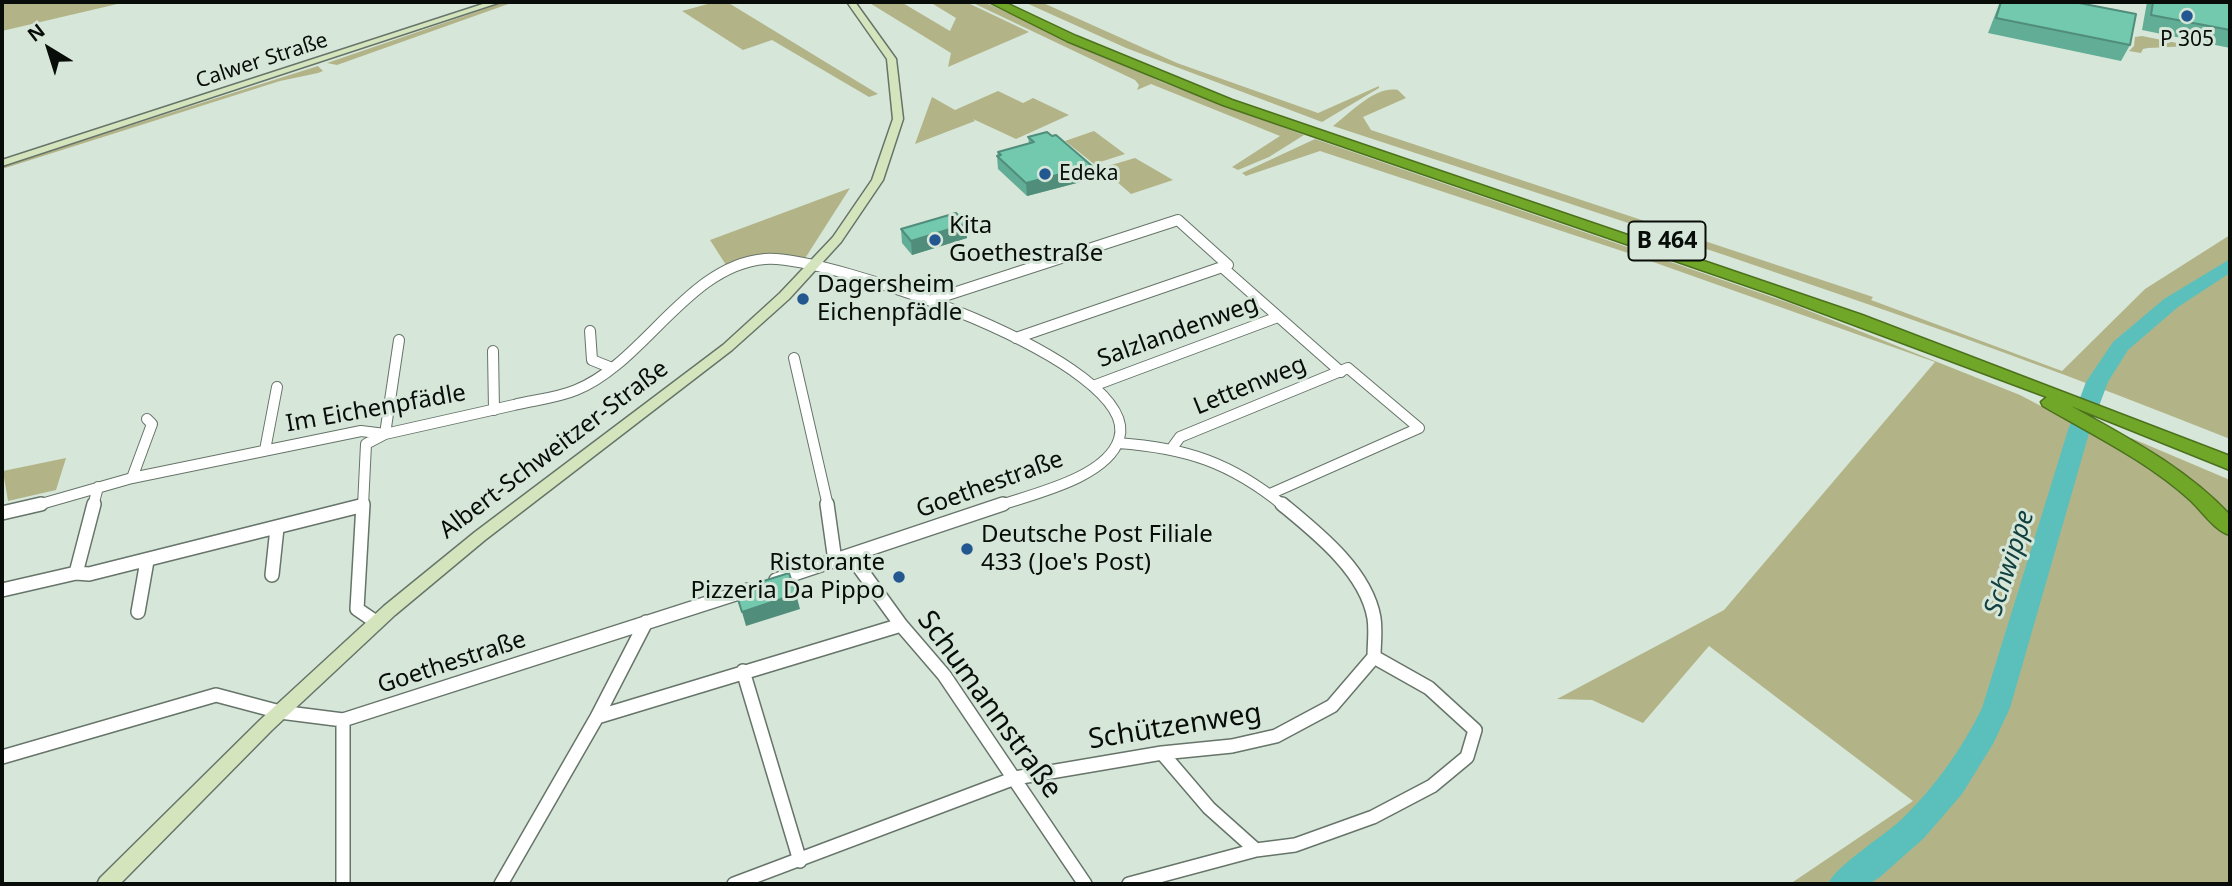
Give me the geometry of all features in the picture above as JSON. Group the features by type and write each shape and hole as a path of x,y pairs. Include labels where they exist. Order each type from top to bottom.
{"highway":[{"name":"B 464","path":"995,2 1081,43 1227,102 1778,290 2046,392"},
{"name":"B 464","path":"1012,2 1127,54 1243,100 1778,279 2133,429 2230,474"},
{"path":"2046,392 2133,429 2182,483 2230,528"},
{"name":"B 464","path":"2133,429 2230,449"},
{"name":"B 464","path":"2133,429 2230,463"}],"street":[{"name":"Calwer Straße","path":"2,163 497,2"},
{"name":"Albert-Schweitzer-Straße","path":"107,884 280,712 376,622 478,537 719,355 820,264 844,234 871,190 896,123 896,84 890,59 871,23 851,2"},
{"path":"932,300 1178,220 1278,317 1419,428 1270,494"},
{"name":"Im Eichenpfädle","path":"2,513 79,495 132,478 361,431 386,434 575,391 591,384 612,368 708,284 729,271 765,259 820,264"},
{"path":"820,264 893,285 1016,338 1093,386 1115,410 1120,422 1118,443 1172,447 1219,464 1270,494 1321,539 1364,593 1373,616 1374,657 1427,682 1456,707 1475,730 1467,757 1432,786 1373,817 1295,845 1256,850 1129,884"},
{"path":"1016,338 1225,266"},
{"name":"Salzlandenweg","path":"1093,386 1278,317"},
{"path":"590,331 592,360 612,368"},
{"path":"376,622 357,609 360,506 366,444 386,434 399,340"},
{"name":"Im Eichenpfädle","path":"493,351 494,410"},
{"path":"794,358 826,493 835,561"},
{"name":"Lettenweg","path":"1172,447 1180,437 1345,370"},
{"name":"Im Eichenpfädle","path":"265,450 277,387"},
{"path":"132,478 152,424 147,419"},
{"name":"Goethestraße","path":"2,757 216,695 280,712 343,720 851,556 1065,483 1099,463 1118,443"},
{"path":"76,573 98,487"},
{"path":"2,590 76,573 89,574 147,561 360,506"},
{"path":"272,575 277,528"},
{"name":"Schumannstraße","path":"851,556 901,625 944,675 1085,884"},
{"path":"138,612 147,561"},
{"path":"501,884 597,717 646,622"},
{"path":"597,717 901,625"},
{"name":"Schützenweg","path":"734,884 1015,778 1162,753 1232,746 1276,736 1332,706 1374,657"},
{"path":"743,671 800,861"},
{"path":"343,720 343,884"},
{"path":"1162,753 1209,808 1256,850"}],"green space":[{"path":"2,2 126,2 2,31"},
{"path":"514,2 337,65 327,63 502,3"},
{"path":"715,2 727,2 878,94 869,97 772,40 743,50 682,11"},
{"path":"868,2 901,2 950,31 956,18 933,4 966,2 1029,32 948,67 951,53"},
{"path":"971,2 984,2 1164,83 1304,135 1269,157 1238,170 1232,167 1280,136 1151,84 1137,90 1139,85 1135,80"},
{"path":"1024,2 1041,2 1177,63 1318,113 1379,88 1322,122 1126,48"},
{"path":"2135,37 2192,46 2148,48 2141,53 2129,51 2134,46"},
{"path":"318,66 323,71 280,81 2,169 2,166"},
{"path":"1398,90 1406,98 1363,117 1371,130 1873,297 1871,300 2062,371 2145,289 2230,235 2230,439 1897,314 1333,126 1372,96"},
{"path":"998,91 1023,103 1033,98 1069,115 1016,139 973,119 975,121 915,144 932,97 955,110"},
{"path":"1094,131 1125,154 1094,164 1065,141"},
{"path":"1315,139 1792,304 2020,395 2140,458 2216,520 2230,539 2230,884 1790,884 1913,801 1709,646 1643,723 1592,700 1557,699 1724,610 1935,362 1625,252 1320,151 1246,176 1242,173"},
{"path":"1135,158 1173,180 1131,194 1101,168"},
{"path":"850,188 804,260 767,258 726,265 710,240"},
{"path":"2131,438 2230,480 2230,519 2130,441"},
{"path":"66,458 56,490 8,501 3,471"}],"building":[{"path":"2001,2 2074,2 2136,14 2130,45 1996,18"},
{"path":"2153,2 2230,2 2230,30 2151,15"},
{"path":"1047,132 1052,136 1056,135 1092,166 1026,183 997,156 1001,155 998,152 1034,142 1028,137"},
{"path":"956,213 966,224 911,241 901,229"},
{"path":"789,573 796,594 742,612 735,590"}],"waterway":[{"name":"Schwippe","path":"1844,884 1892,848 1933,807 1952,785 1983,735 1996,708 2079,430 2097,382 2120,346 2171,303 2230,265"}],"place":[{"name":"P 305","path":"2187,16"},
{"name":"Edeka","path":"1045,174"},
{"name":"Kita Goethestraße","path":"935,240"},
{"name":"Dagersheim Eichenpfädle","path":"803,299"},
{"name":"Deutsche Post Filiale 433 (Joe's Post)","path":"967,549"},
{"name":"Ristorante Pizzeria Da Pippo","path":"899,577"}]}
